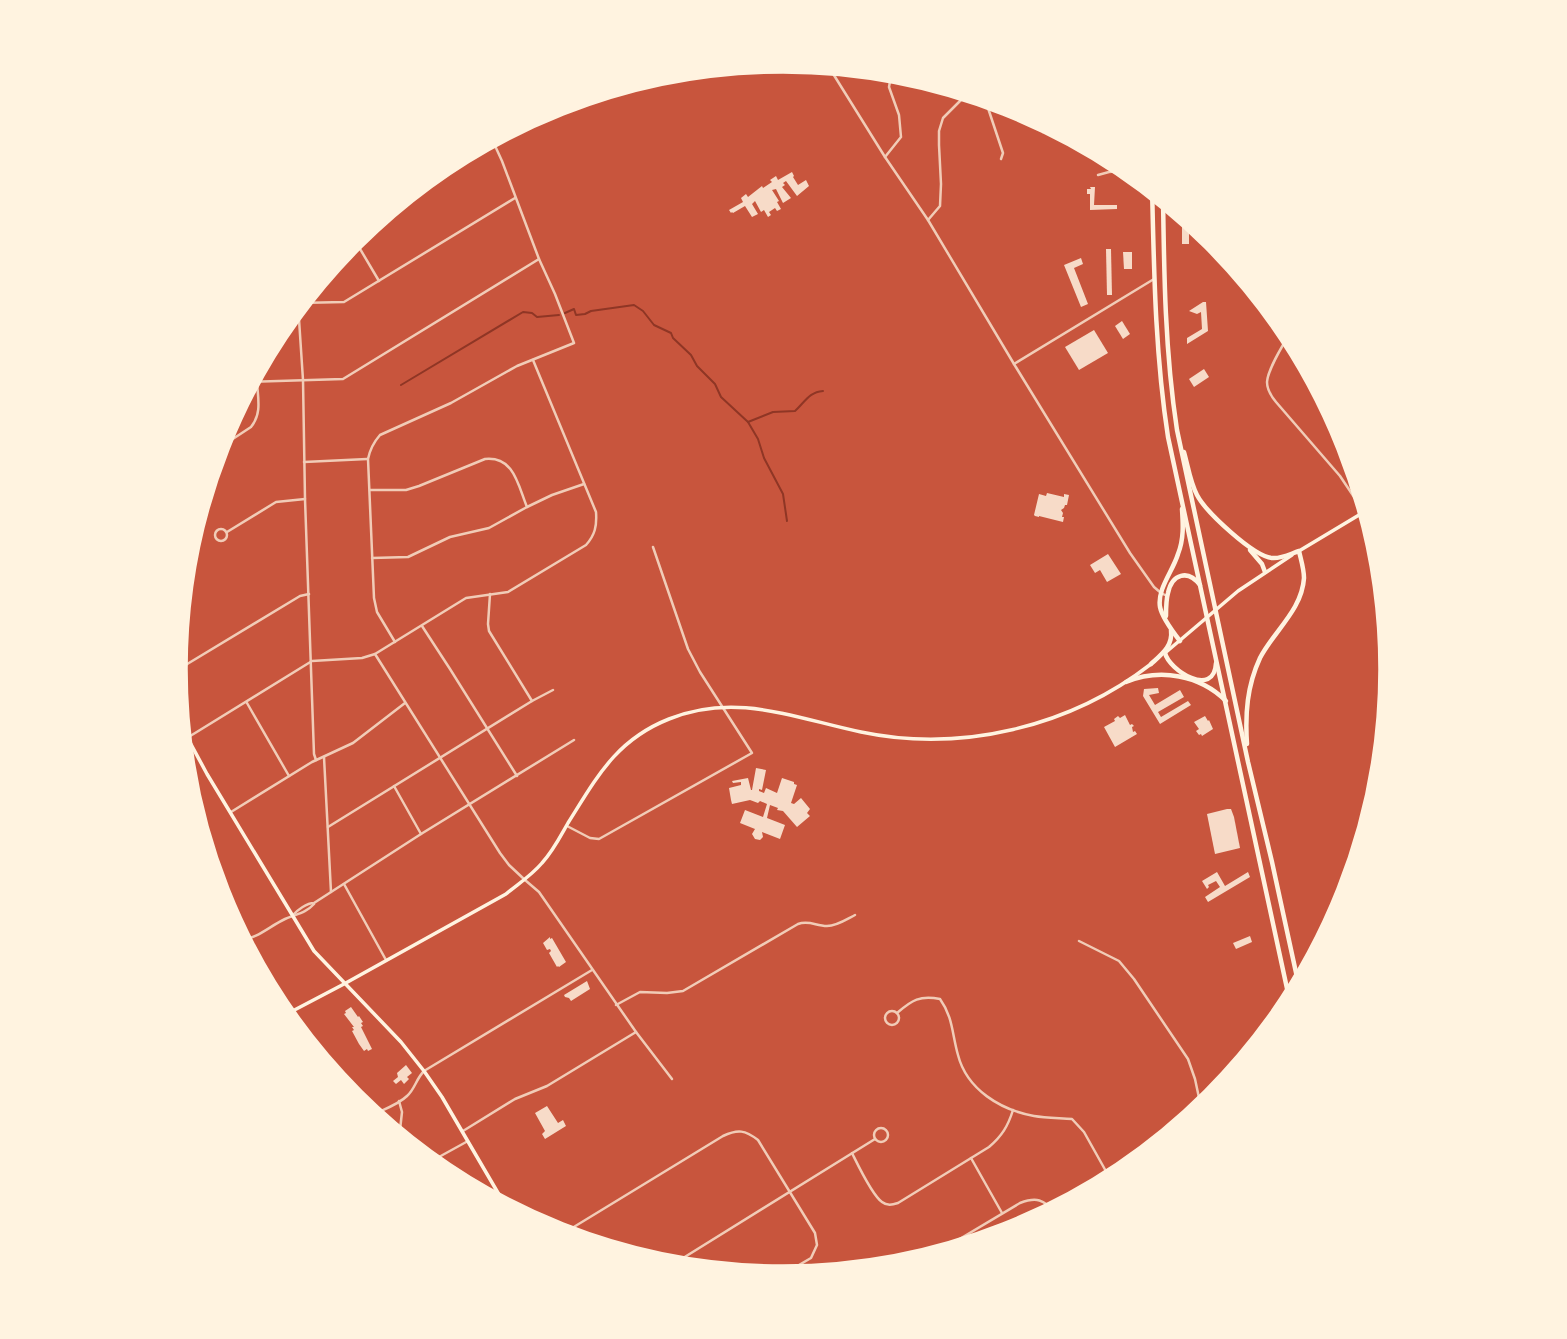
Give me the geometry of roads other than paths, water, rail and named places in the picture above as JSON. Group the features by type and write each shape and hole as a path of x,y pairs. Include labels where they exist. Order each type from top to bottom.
{"highway":[{"path":"1152,199 1156,330 1168,437 1288,991"},
{"path":"1163,210 1168,356 1175,416 1248,762 1297,975"},
{"path":"1154,279 1165,271"},
{"path":"1175,416 1191,480 1198,496 1207,509 1245,544 1265,572"},
{"path":"1180,491 1182,542 1162,591 1160,603 1161,611 1180,641"},
{"path":"1245,544 1261,555 1272,558 1299,551 1304,575 1298,600 1263,654 1251,685 1246,718 1248,762"},
{"path":"1165,617 1168,594 1176,578 1186,575 1195,579 1202,589"},
{"path":"1151,664 1170,644 1171,629"},
{"path":"1165,653 1167,661 1173,667 1215,692 1226,702"},
{"path":"1126,681 1162,674 1204,681 1215,672 1216,655"}],"main road":[{"path":"293,1011 506,894 525,880 553,849 603,768 629,742 647,729 695,710 733,706 766,709 875,735 902,738 949,739 989,734 1041,722 1079,708 1126,681 1265,572 1361,514"},
{"path":"191,744 314,951 400,1041 424,1072 463,1131 499,1195"}],"street":[{"path":"833,74 928,220 1130,553 1149,580 1168,594"},
{"path":"885,157 901,137 899,116 890,81"},
{"path":"928,220 940,206 939,131 943,118 962,99"},
{"path":"988,108 1003,153 1001,159"},
{"path":"394,642 377,612 374,598 368,459 373,442 380,435 451,403 507,371 574,343 495,146"},
{"path":"1098,175 1115,172"},
{"path":"312,303 344,302 516,198"},
{"path":"360,248 379,281"},
{"path":"260,382 343,379 538,259"},
{"path":"1014,364 1154,279"},
{"path":"300,318 316,760"},
{"path":"1285,343 1268,375 1269,392 1340,476 1357,502"},
{"path":"190,736 312,661 362,658 375,654 466,598 508,592 586,545 592,538 597,522 596,512 533,359"},
{"path":"232,440 251,427 258,416 257,387"},
{"path":"370,490 406,490 492,458 500,460 513,471 527,507"},
{"path":"304,462 368,459"},
{"path":"372,558 408,557 450,537 489,528 552,495 584,484"},
{"path":"227,532 276,502 305,499"},
{"path":"567,826 590,838 601,838 752,753 688,649 653,547"},
{"path":"186,665 300,596 309,594"},
{"path":"490,594 489,631 532,701"},
{"path":"422,626 517,776"},
{"path":"375,654 500,853 509,865 539,891 616,1005 672,1079"},
{"path":"328,827 553,690"},
{"path":"246,702 289,776"},
{"path":"230,812 316,760 353,743 406,702"},
{"path":"249,938 314,903 574,740"},
{"path":"324,757 331,892"},
{"path":"394,786 421,834"},
{"path":"344,884 386,960"},
{"path":"616,1005 640,992 667,993 683,990 798,923 811,922 829,926 855,915"},
{"path":"1079,941 1119,961 1143,990 1188,1059 1199,1099"},
{"path":"380,1111 409,1094 417,1078 424,1072 592,970"},
{"path":"897,1013 910,1002 926,996 940,999 948,1011 958,1056 972,1085 1000,1105 1013,1110 1034,1116 1072,1119 1084,1132 1107,1172"},
{"path":"887,1012 897,1013 899,1018 896,1024 889,1025 884,1017 887,1012"},
{"path":"463,1131 517,1099 547,1086 636,1032"},
{"path":"399,1101 402,1112 400,1128"},
{"path":"852,1153 876,1196 883,1203 898,1203 989,1147 1001,1136 1013,1110"},
{"path":"883,1128 887,1131 886,1140 879,1142 875,1139 874,1133 877,1129 883,1128"},
{"path":"571,1228 711,1143 733,1131 742,1131 758,1140 815,1233 817,1245 811,1258 796,1267"},
{"path":"682,1258 875,1139"},
{"path":"438,1158 468,1142"},
{"path":"970,1158 1002,1213"},
{"path":"953,1243 1020,1203 1032,1199 1043,1201 1048,1206"}],"waterway":[{"path":"565,313 574,309 576,315 585,314 634,305 643,311 654,325 671,333 715,384 721,397 748,422 783,494 787,521"},
{"path":"401,385 523,312 537,317 559,315"},
{"path":"748,422 773,412 795,411 811,395 823,391"}]}
